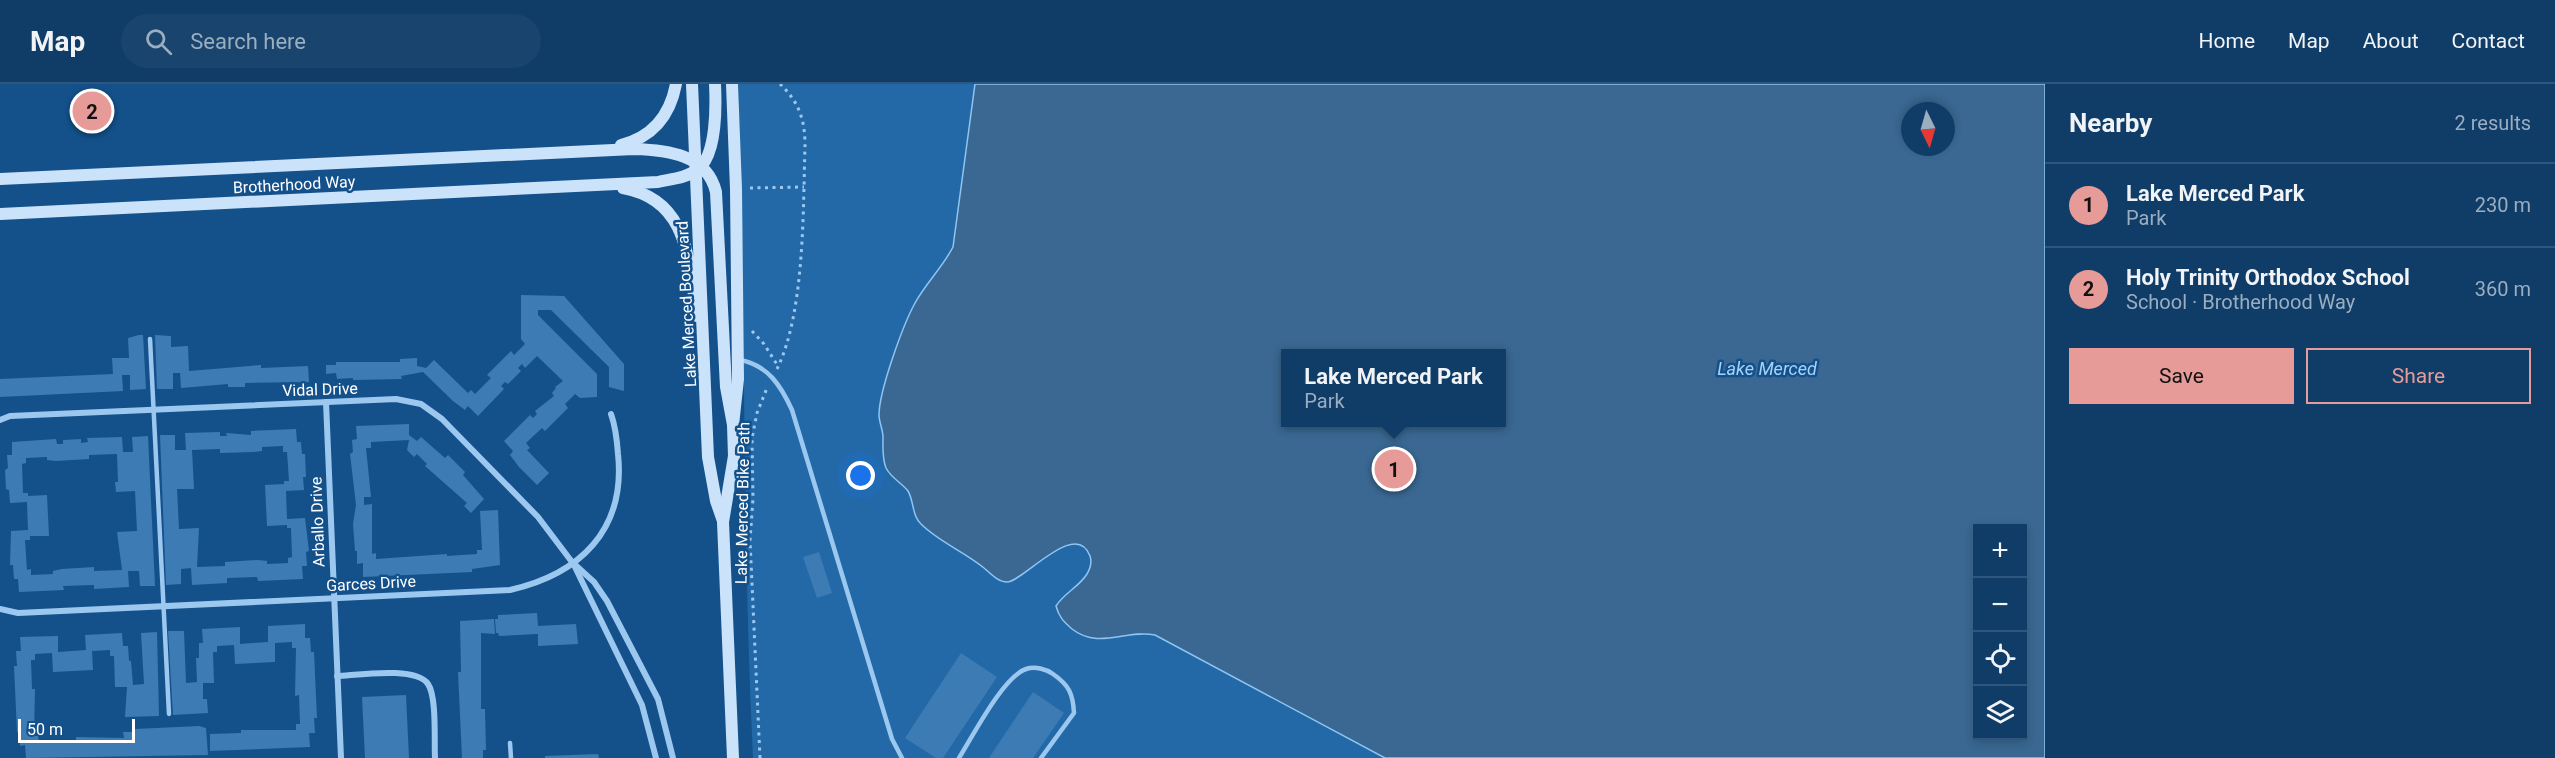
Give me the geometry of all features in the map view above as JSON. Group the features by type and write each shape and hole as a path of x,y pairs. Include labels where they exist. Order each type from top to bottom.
{"main road":[{"path":"587,151 635,141 655,128 669,110 676,84"},
{"name":"Lake Merced Boulevard","path":"692,84 698,166 708,457 716,501 723,522"},
{"path":"589,186 658,182 683,176 698,166 709,149 713,130 715,84"},
{"name":"Lake Merced Boulevard","path":"732,84 738,360 734,456 723,522 733,758"},
{"path":"587,151 650,150 698,166 713,181 717,195 726,387 734,424"},
{"name":"Brotherhood Way","path":"0,179 587,151"},
{"path":"589,186 626,188 649,195 666,208 677,223 684,240 706,366"},
{"name":"Brotherhood Way","path":"0,214 589,186"}],"street":[{"name":"Vidal Drive","path":"0,420 10,417 396,399 421,404 442,419 538,517 572,562 594,582 608,601 658,699 673,758"},
{"name":"Arballo Drive","path":"326,402 341,758"},
{"name":"Garces Drive","path":"0,609 18,613 510,590 533,584 555,575 572,562 597,540 612,517 618,492 620,467 616,429 611,414"},
{"name":"Vidal Drive","path":"572,562 642,705 656,758"},
{"path":"337,676 408,673 420,677 428,684 432,695 435,758"}],"lane":[{"path":"150,339 151,410 169,714"},
{"path":"738,360 756,364 773,377 792,410 892,739 902,758"},
{"path":"959,758 1011,678 1028,668 1045,669 1065,682 1073,695 1074,713 1041,758"},
{"path":"510,743 511,758"}],"path":[{"name":"Lake Merced Bike Path","path":"760,758 750,557 752,438 761,399 783,355 796,292 804,187 803,117 794,99 780,84"},
{"path":"750,188 804,187"}],"shaded area":[{"name":"Lake Merced","path":"738,84 2045,84 2045,758 753,758"}],"water":[{"name":"Lake Merced","path":"975,84 2045,84 2045,758 1385,758 1155,635 1134,634 1102,639 1082,635 1064,621 1056,606 1084,579 1088,572 1091,558 1083,546 1073,544 1062,548 1015,579 1007,582 1000,581 977,562 921,524 916,517 908,491 886,468 879,415 880,404 898,342 910,313 953,247"}],"building":[{"path":"521,295 564,296 624,364 624,391 609,387 609,367 551,310 538,310 538,315 597,374 597,397 580,398 575,394 565,404 568,408 545,431 542,428 526,443 530,448 527,450 549,473 537,485 510,455 513,451 504,441 530,415 533,418 537,414 535,411 554,396 552,393 555,387 563,381 537,356 525,368 522,364 518,368 521,371 508,384 505,382 501,386 504,389 478,416 468,406 465,410 453,401 423,372 401,376 402,379 337,379 336,373 326,374 326,365 336,365 336,362 400,362 400,359 417,358 417,366 426,368 434,360 468,393 471,390 475,394 491,378 487,375 511,351 514,355 525,344 521,339"},
{"path":"143,335 146,389 130,390 130,375 122,375 123,391 0,397 0,379 113,374 112,358 129,358 128,338"},
{"path":"155,335 171,336 171,347 188,346 189,371 261,365 261,368 308,366 309,382 245,383 245,387 228,387 228,384 181,388 180,373 173,373 173,389 157,389"},
{"path":"409,424 409,435 417,441 421,437 445,458 448,455 465,472 463,475 484,499 471,513 464,506 467,503 425,466 427,464 417,454 414,457 407,450 409,440 371,442 371,448 366,448 371,497 364,497 364,505 372,504 372,554 376,553 376,559 477,554 477,550 482,550 480,511 498,510 500,565 472,569 472,572 363,577 363,563 357,564 353,524 356,505 350,454 353,452 352,440 357,439 356,426"},
{"path":"296,429 297,442 301,442 302,454 305,454 304,490 286,491 287,519 305,518 309,551 306,552 307,566 302,566 303,579 258,581 257,577 227,578 227,583 192,585 191,568 181,569 181,584 166,585 160,435 175,435 175,450 186,450 185,433 220,432 220,436 227,436 226,433 251,435 251,431","holes":["283,446 283,452 287,452 289,481 284,481 284,484 265,485 267,526 287,525 287,528 291,528 292,557 288,558 288,563 267,564 267,561 258,560 225,562 225,566 197,567 199,528 179,529 177,489 194,489 192,450 220,449 220,453 253,452 262,451 262,447"]},
{"path":"148,436 155,586 140,586 139,571 128,571 129,587 94,589 94,585 63,586 64,590 19,592 18,579 14,579 13,565 10,565 11,531 28,530 27,502 10,503 9,490 6,489 5,470 8,468 7,455 12,455 12,442 56,439 57,444 63,444 63,440 81,439 81,443 88,442 87,438 122,437 123,452 133,452 132,437","holes":["117,454 118,482 115,482 116,492 135,491 137,531 117,532 122,570 94,571 94,567 62,569 53,571 53,574 31,575 31,569 27,570 25,540 30,540 30,536 49,536 47,495 28,496 28,493 23,493 22,464 26,463 26,458 47,457 47,460 56,461 89,459 89,455"]},
{"path":"819,552 832,593 817,598 803,557"},
{"path":"537,613 538,626 576,624 578,644 538,646 538,634 499,636 496,633 495,619 498,619 498,615"},
{"path":"494,619 495,634 481,633 481,709 485,709 486,750 483,750 483,758 462,758 458,672 461,672 460,621"},
{"path":"305,624 305,638 310,638 311,652 314,652 317,718 314,718 315,733 309,733 310,747 210,751 210,734 241,733 241,730 296,730 296,724 300,724 299,695 295,696 296,648 292,648 292,642 275,643 275,662 235,664 234,645 217,646 217,652 213,652 214,683 203,683 203,699 207,699 208,713 173,715 168,631 184,631 186,683 197,682 196,658 199,658 199,643 203,643 202,629 240,627 240,644 268,642 268,626"},
{"path":"157,632 159,716 125,717 127,687 115,687 114,656 110,656 110,650 92,651 93,670 53,672 52,653 35,654 35,660 31,660 32,689 35,689 34,736 38,736 39,742 76,740 76,737 124,738 123,732 135,732 135,729 199,726 206,728 208,755 26,758 25,745 20,746 20,732 17,732 14,666 17,666 16,651 21,651 20,637 58,636 58,652 86,650 85,635 122,633 123,646 128,646 133,685 144,684 141,633"},
{"path":"961,653 997,677 943,758 936,758 905,738"},
{"path":"1033,692 1064,713 1033,758 989,758"},
{"path":"406,695 409,758 365,758 362,697"},
{"path":"598,754 599,758 545,758 545,756"}],"place":[{"name":"Holy Trinity Orthodox School","path":"92,111"},
{"name":"Lake Merced Park","path":"1394,469"}]}
